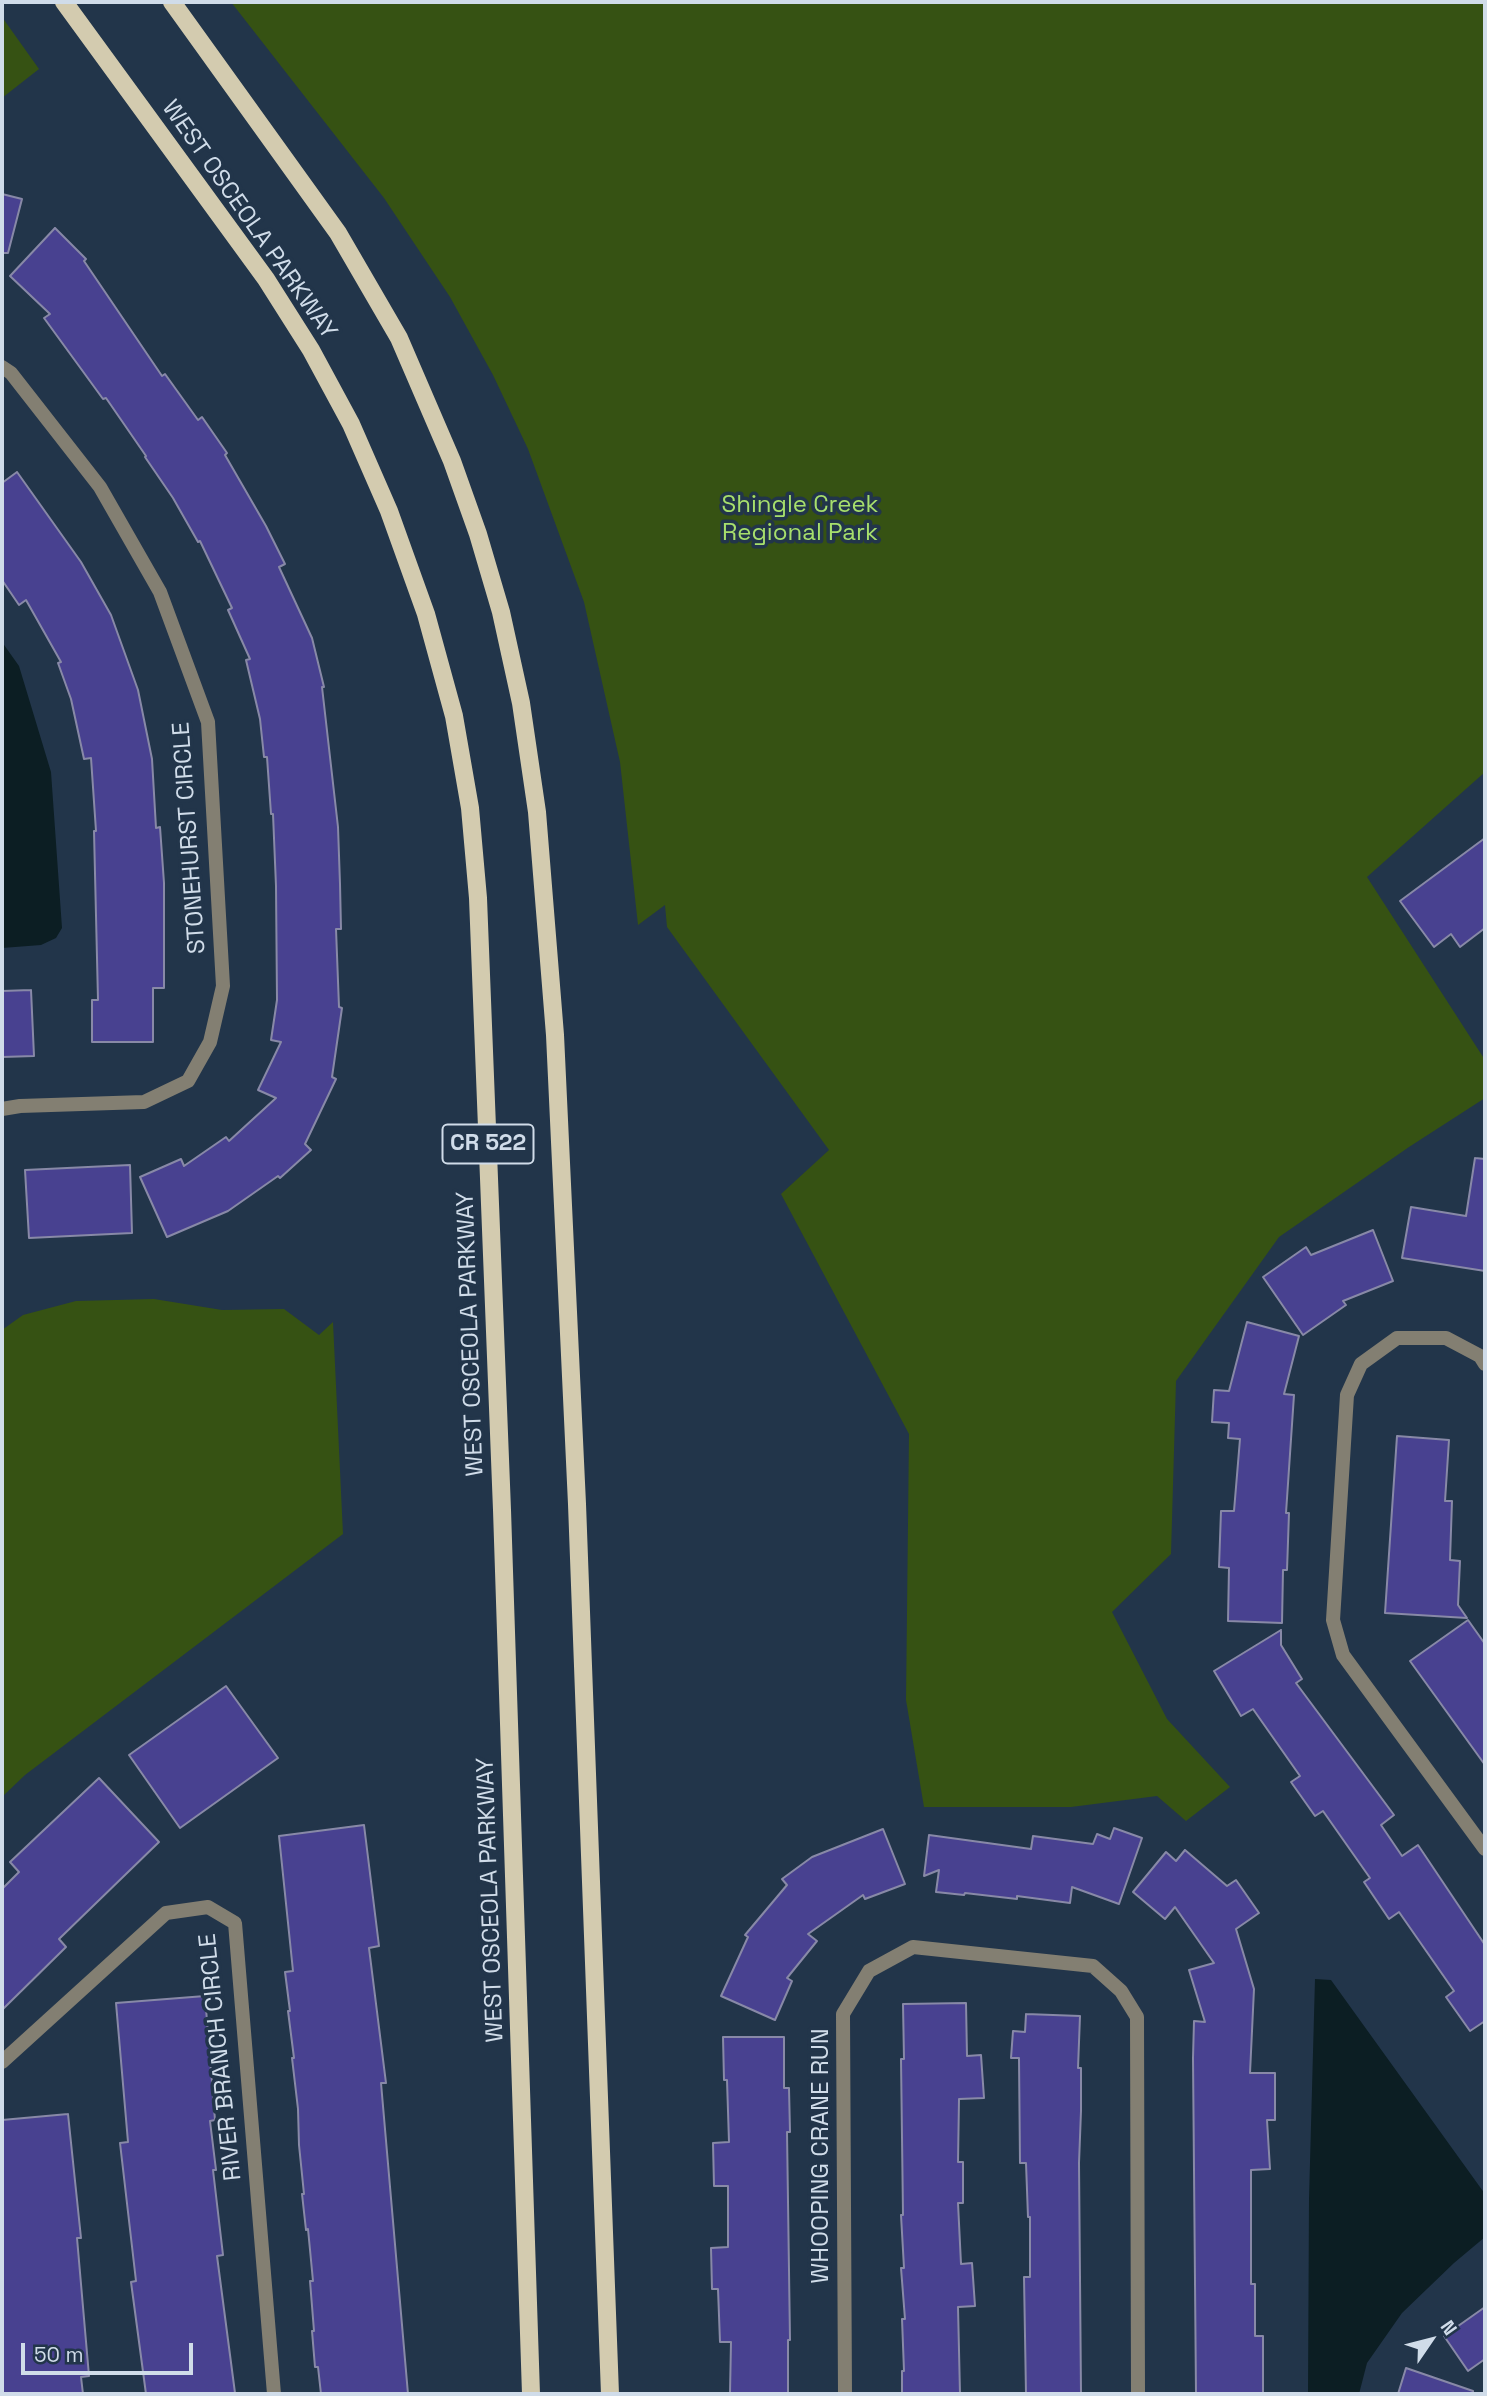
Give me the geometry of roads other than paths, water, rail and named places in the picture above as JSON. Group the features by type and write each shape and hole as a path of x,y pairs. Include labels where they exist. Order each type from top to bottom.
{"main road":[{"name":"WEST OSCEOLA PARKWAY","path":"64,2 266,279 311,350 351,424 389,511 426,614 454,716 470,808 478,898 503,1524 531,2394"},
{"name":"CR 522","path":"172,2 338,233 399,338 452,461 478,534 521,703 537,812 555,1035 577,1504 610,2394"}],"street":[{"name":"STONEHURST CIRCLE","path":"2,367 11,373 100,487 160,592 208,722 223,986 210,1042 188,1082 144,1102 20,1106 2,1109"},
{"path":"1485,1364 1480,1356 1446,1338 1397,1338 1361,1364 1348,1395 1334,1620 1343,1654 1485,1849"},
{"name":"RIVER BRANCH CIRCLE","path":"2,2062 166,1913 208,1907 235,1923 274,2394"},
{"name":"WHOOPING CRANE RUN","path":"845,2394 843,2014 869,1971 912,1947 1093,1966 1121,1991 1137,2017 1138,2394"}],"water":[{"path":"2,642 19,666 51,772 62,928 56,938 41,945 2,948"},
{"path":"1315,1979 1331,1980 1485,2194 1485,2237 1402,2313 1367,2363 1359,2394 1308,2394 1309,2199"}],"park label":[{"name":"Shingle Creek Regional Park","path":"800,519"}]}
